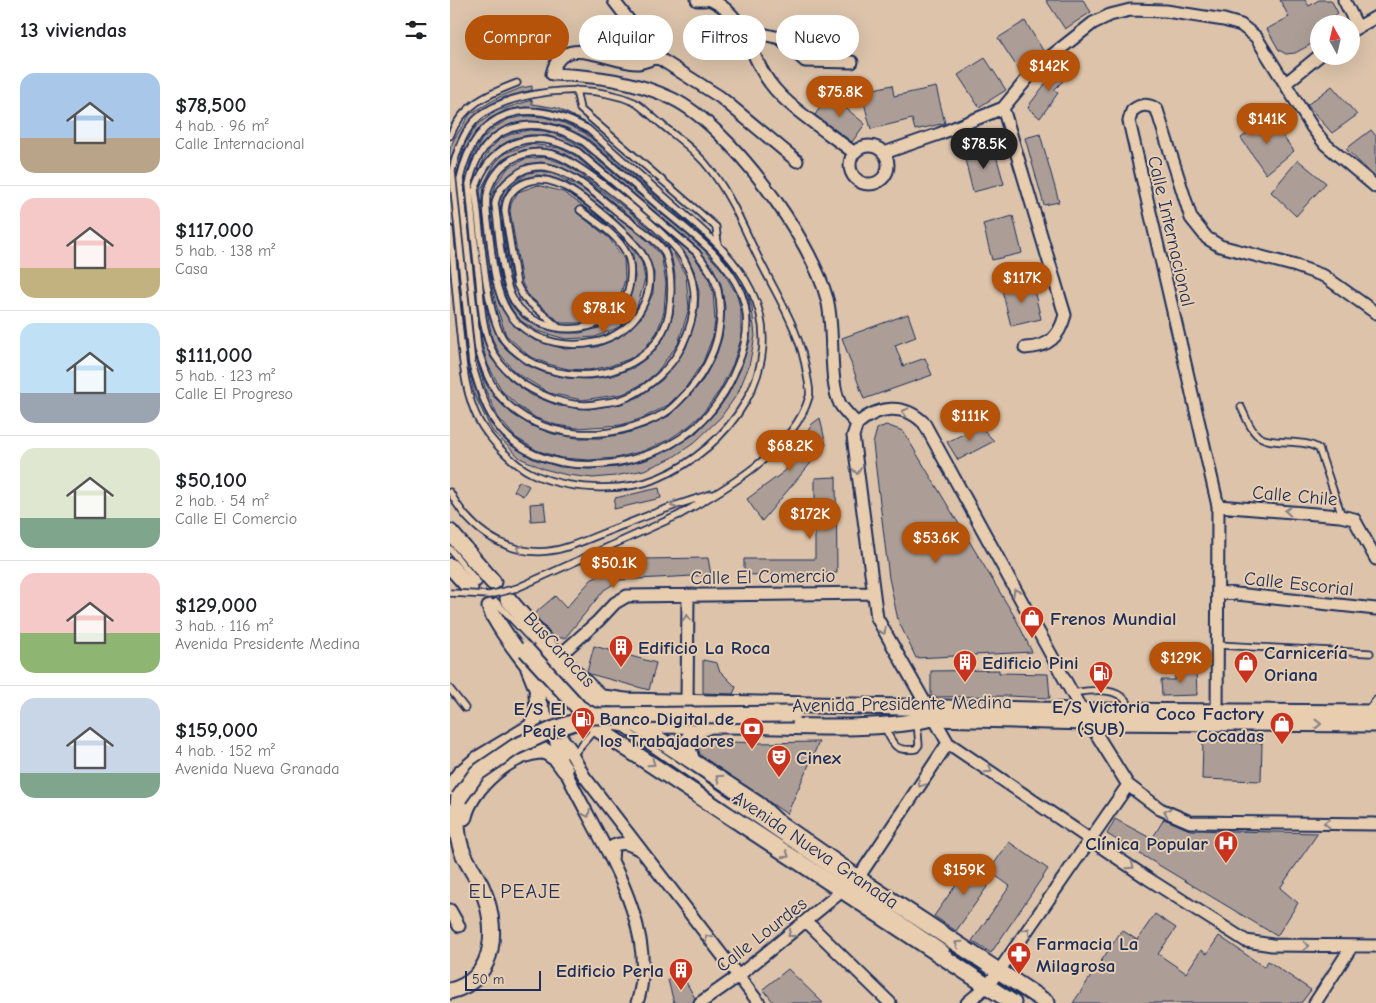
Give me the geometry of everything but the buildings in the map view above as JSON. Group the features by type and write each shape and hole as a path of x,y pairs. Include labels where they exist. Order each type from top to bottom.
{"street":[{"path":"697,0 705,0"},
{"path":"711,0 730,11 733,15"},
{"path":"1344,0 1349,15"},
{"path":"614,1 625,15"},
{"path":"884,153 939,134 1003,108 1036,68 1093,23 1110,15 1130,10 1166,11 1224,20 1241,25 1256,37 1324,144 1376,187"},
{"path":"1360,26 1376,17"},
{"path":"766,35 780,38 805,60 852,62"},
{"path":"579,52 562,55 555,61 552,74 618,79 674,100 714,128 759,179 789,219 822,281 830,316 836,391 841,404 857,424"},
{"path":"627,60 639,63 648,60"},
{"path":"662,60 720,97 797,161"},
{"path":"758,60 770,84 784,98 853,152"},
{"path":"1286,82 1310,63"},
{"name":"Calle Internacional","path":"1217,717 1218,506 1129,121 1132,111 1142,105 1148,105 1157,110 1191,218 1206,238 1220,246 1296,266 1324,276 1376,313"},
{"path":"1003,108 1065,314 1056,337 1038,348 1025,348"},
{"path":"868,146 879,149 884,153 888,158 888,171 880,182 867,185 860,182 852,173 850,160 853,152 868,146"},
{"path":"1376,824 1190,822 1160,809 1128,785 1085,717 924,423 915,414 901,410 882,409 868,415 857,424 853,436 877,618 948,743 1091,838 1147,878 1246,941 1272,945 1376,946"},
{"name":"Calle Chile","path":"1218,506 1342,516 1354,519 1376,559"},
{"path":"450,532 480,584"},
{"path":"450,566 480,584"},
{"name":"Calle Escorial","path":"1218,592 1376,609"},
{"name":"Calle El Comercio","path":"558,657 615,603 627,596 873,593"},
{"path":"687,701 688,595"},
{"path":"498,603 578,708 590,720 566,707 529,645 498,603"},
{"path":"529,645 558,657 611,710"},
{"path":"450,991 473,981 480,973 486,962 493,939 488,907 480,885 461,851 453,823 455,793 460,774 478,759 527,730 537,718 537,694 529,645"},
{"path":"537,694 555,732 584,776 737,977 759,1003"},
{"name":"Avenida Presidente Medina","path":"590,720 626,701 687,701 930,713 1085,717 1373,717"},
{"path":"566,707 611,710"},
{"path":"565,770 555,732 556,720 566,707"},
{"name":"Avenida Presidente Medina","path":"611,710 710,725 883,725 917,722 930,713 978,709 1085,717 1134,711 1217,717"},
{"name":"Avenida Nueva Granada","path":"611,710 758,805 850,884 992,979 1047,1003"},
{"path":"455,793 477,773 515,747 554,729 590,720 793,714 930,713"},
{"name":"Avenida Nueva Granada","path":"590,720 850,884 992,979 1016,1001"},
{"path":"692,761 688,749 690,738 698,730 710,725"},
{"name":"Calle Lourdes","path":"700,1003 737,977 850,884 948,743"},
{"path":"453,823 463,820 469,800 475,791 489,777 513,760 532,752 545,751 558,759 618,873 642,946 643,974 637,1003"},
{"path":"967,1003 992,979 1128,785"},
{"path":"612,863 613,846 620,843 629,844 643,853"},
{"path":"450,910 459,926"},
{"path":"806,922 890,1003"},
{"path":"1315,1003 1352,946"}],"lane":[{"path":"450,136 454,125 471,105 490,93 517,83"},
{"path":"576,90 580,109 716,227 718,244"},
{"path":"450,593 489,595 516,588 679,515 747,474 797,423 809,396 806,365 794,325 737,212 713,173 689,145 636,103 606,93 576,90 534,94 512,99 487,110 468,126 458,145 452,171 472,364 481,395 495,422 517,444 547,460 582,465 618,463 658,451 691,431 716,406 734,375 746,346 747,312 740,292 724,267 706,246 584,142 559,129 545,125 527,125 509,129 493,138 481,150 472,166 468,184 483,321 491,349 507,372 531,390 557,402 588,405 625,399 654,382 677,357 688,332 695,306 693,283 676,247 643,216 569,160 545,153 520,155 503,165 486,191 486,208 497,285 504,306 518,324 535,335 553,342 575,345 599,342 621,332 638,315 648,298 650,277 647,262 639,247 626,234 558,183 541,180 522,184 512,190 505,200 504,212 517,285 524,298 558,327"},
{"path":"450,229 466,390 480,423 505,453 529,472 555,483 618,487 657,479 689,462 724,433 744,405 760,372 763,341 759,314 752,291 718,244 588,129 570,119 532,110 512,113 493,121 475,138 464,158 460,179 478,349 484,368 498,393 520,413 546,427 575,434 607,434 634,427 666,413 690,390 706,369 716,342 721,315 718,290 709,269 696,252 577,151 561,142 544,138 527,139 512,144 488,162 481,173 476,190 492,319 503,340 520,355 539,367 564,374 593,375 621,369 640,358 660,334 667,321 671,299 671,278 664,252 646,234 577,180 560,170 544,166 532,167 517,173 505,183 497,194 495,204 508,289 524,313 540,323 558,327 579,328 602,323 619,311 628,295 631,265 627,254 616,238 580,210"},
{"path":"1241,406 1256,435 1264,438 1312,444 1319,449 1342,516"},
{"path":"450,492 466,517 488,536 518,549 537,552 567,547 677,504 720,492"},
{"path":"450,549 480,584"},
{"name":"BusCaracas","path":"529,645 611,710 850,884"},
{"path":"1218,645 1370,653"},
{"path":"450,689 465,708"},
{"path":"1071,692 1097,690 1122,696 1134,711"},
{"path":"1373,717 1376,700"},
{"path":"570,753 590,720"},
{"path":"883,725 892,742 902,751 916,749 919,745 917,722"}],"place":[{"name":"Frenos Mundial","path":"1032,639"},
{"name":"Edificio La Roca","path":"621,668"},
{"name":"Edificio Pini","path":"965,683"},
{"name":"Carnicería Oriana","path":"1246,684"},
{"name":"E/S Victoria (SUB)","path":"1101,694"},
{"name":"E/S El Peaje","path":"583,740"},
{"name":"Coco Factory Cocadas","path":"1282,745"},
{"name":"Banco Digital de los Trabajadores","path":"752,750"},
{"name":"Cinex","path":"779,778"},
{"name":"Clínica Popular","path":"1226,864"},
{"name":"Farmacia La Milagrosa","path":"1019,975"},
{"name":"Edificio Perla","path":"681,991"}],"district":[{"name":"EL PEAJE","path":"515,891"}]}
